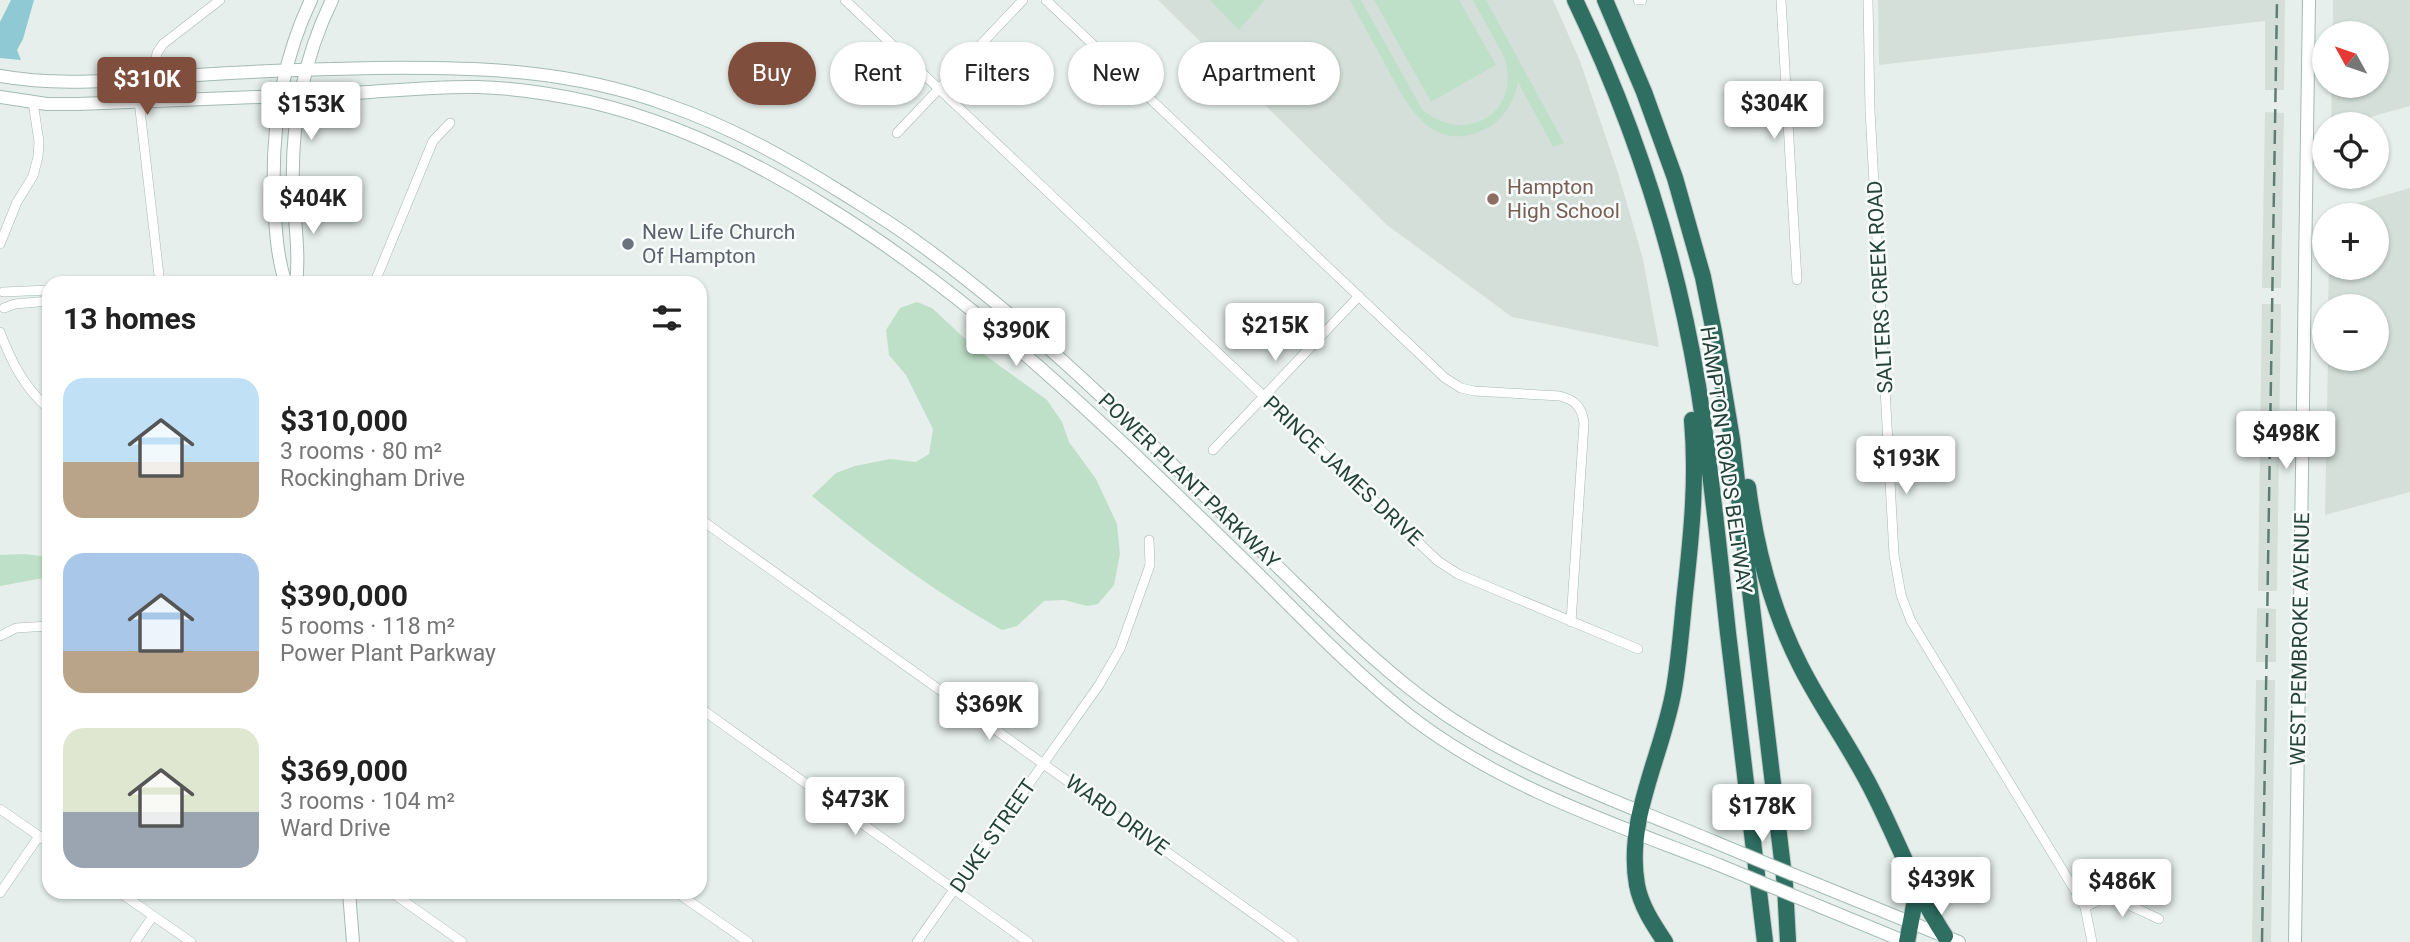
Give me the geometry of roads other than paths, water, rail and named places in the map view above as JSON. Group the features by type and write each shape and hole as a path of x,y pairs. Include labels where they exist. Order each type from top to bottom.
{"highway":[{"name":"HAMPTON ROADS BELTWAY","path":"1575,0 1618,98 1648,184 1673,269 1698,386 1765,942"},
{"name":"HAMPTON ROADS BELTWAY","path":"1605,0 1644,92 1689,223 1714,332 1732,439 1785,886 1788,942"},
{"path":"1665,942 1642,904 1637,885 1637,833 1640,811 1661,745 1675,685 1695,474 1691,418 1698,386"},
{"path":"1732,439 1747,478 1766,576 1785,632 1800,666 1874,793 1930,912 1952,939"},
{"path":"1907,942 1916,888 1913,877"}],"main road":[{"path":"283,276 279,265 273,187 275,132 286,69 311,0"},
{"path":"297,276 299,263 293,166 300,95 306,69 332,0"},
{"name":"WEST PEMBROKE AVENUE","path":"2295,942 2309,0"},
{"name":"POWER PLANT PARKWAY","path":"0,76 54,82 286,69 481,68 556,76 592,83 663,103 732,131 765,147 909,236 1038,338 1360,645 1425,700 1476,734 1519,759 1952,939"},
{"name":"POWER PLANT PARKWAY","path":"0,97 78,104 477,87 587,101 658,121 692,134 757,164 866,231 969,307 1053,377 1359,673 1446,741 1510,778 1637,833 1907,942"},
{"path":"350,899 353,942"}],"street":[{"path":"153,77 157,53 163,44 220,0"},
{"name":"PRINCE JAMES DRIVE","path":"845,0 1448,569 1638,649"},
{"path":"897,133 1023,0"},
{"path":"1046,0 1452,383 1474,391 1560,396 1570,398 1578,405 1584,423 1571,622"},
{"path":"1781,0 1797,281"},
{"name":"SALTERS CREEK ROAD","path":"1868,0 1870,110 1894,555 1901,595 1911,621 2085,907 2092,942"},
{"path":"139,101 159,276"},
{"path":"0,244 17,202 33,176 38,157 39,142 33,102"},
{"path":"377,276 433,141 450,123"},
{"path":"42,290 1,291 2,310 15,304 42,302"},
{"path":"1213,450 1359,296"},
{"path":"0,331 24,383 42,402"},
{"name":"WARD DRIVE","path":"707,524 1293,942"},
{"name":"DUKE STREET","path":"917,942 1099,685 1120,649 1150,565 1149,540"},
{"path":"0,636 16,628 42,626"},
{"path":"707,713 1028,942"},
{"path":"0,809 42,838"},
{"path":"0,893 39,836"},
{"path":"2085,907 2107,898 2117,898 2136,910 2159,919"},
{"path":"129,899 191,942"},
{"path":"401,899 462,942"},
{"path":"686,899 748,942"},
{"path":"135,942 153,916"}],"water":[{"path":"11,0 34,0 23,39 17,50 21,60 0,58 0,22"}],"railway":[{"path":"2262,942 2277,0"}],"place":[{"name":"Hampton High School","path":"1493,199"},
{"name":"New Life Church Of Hampton","path":"628,244"}]}
